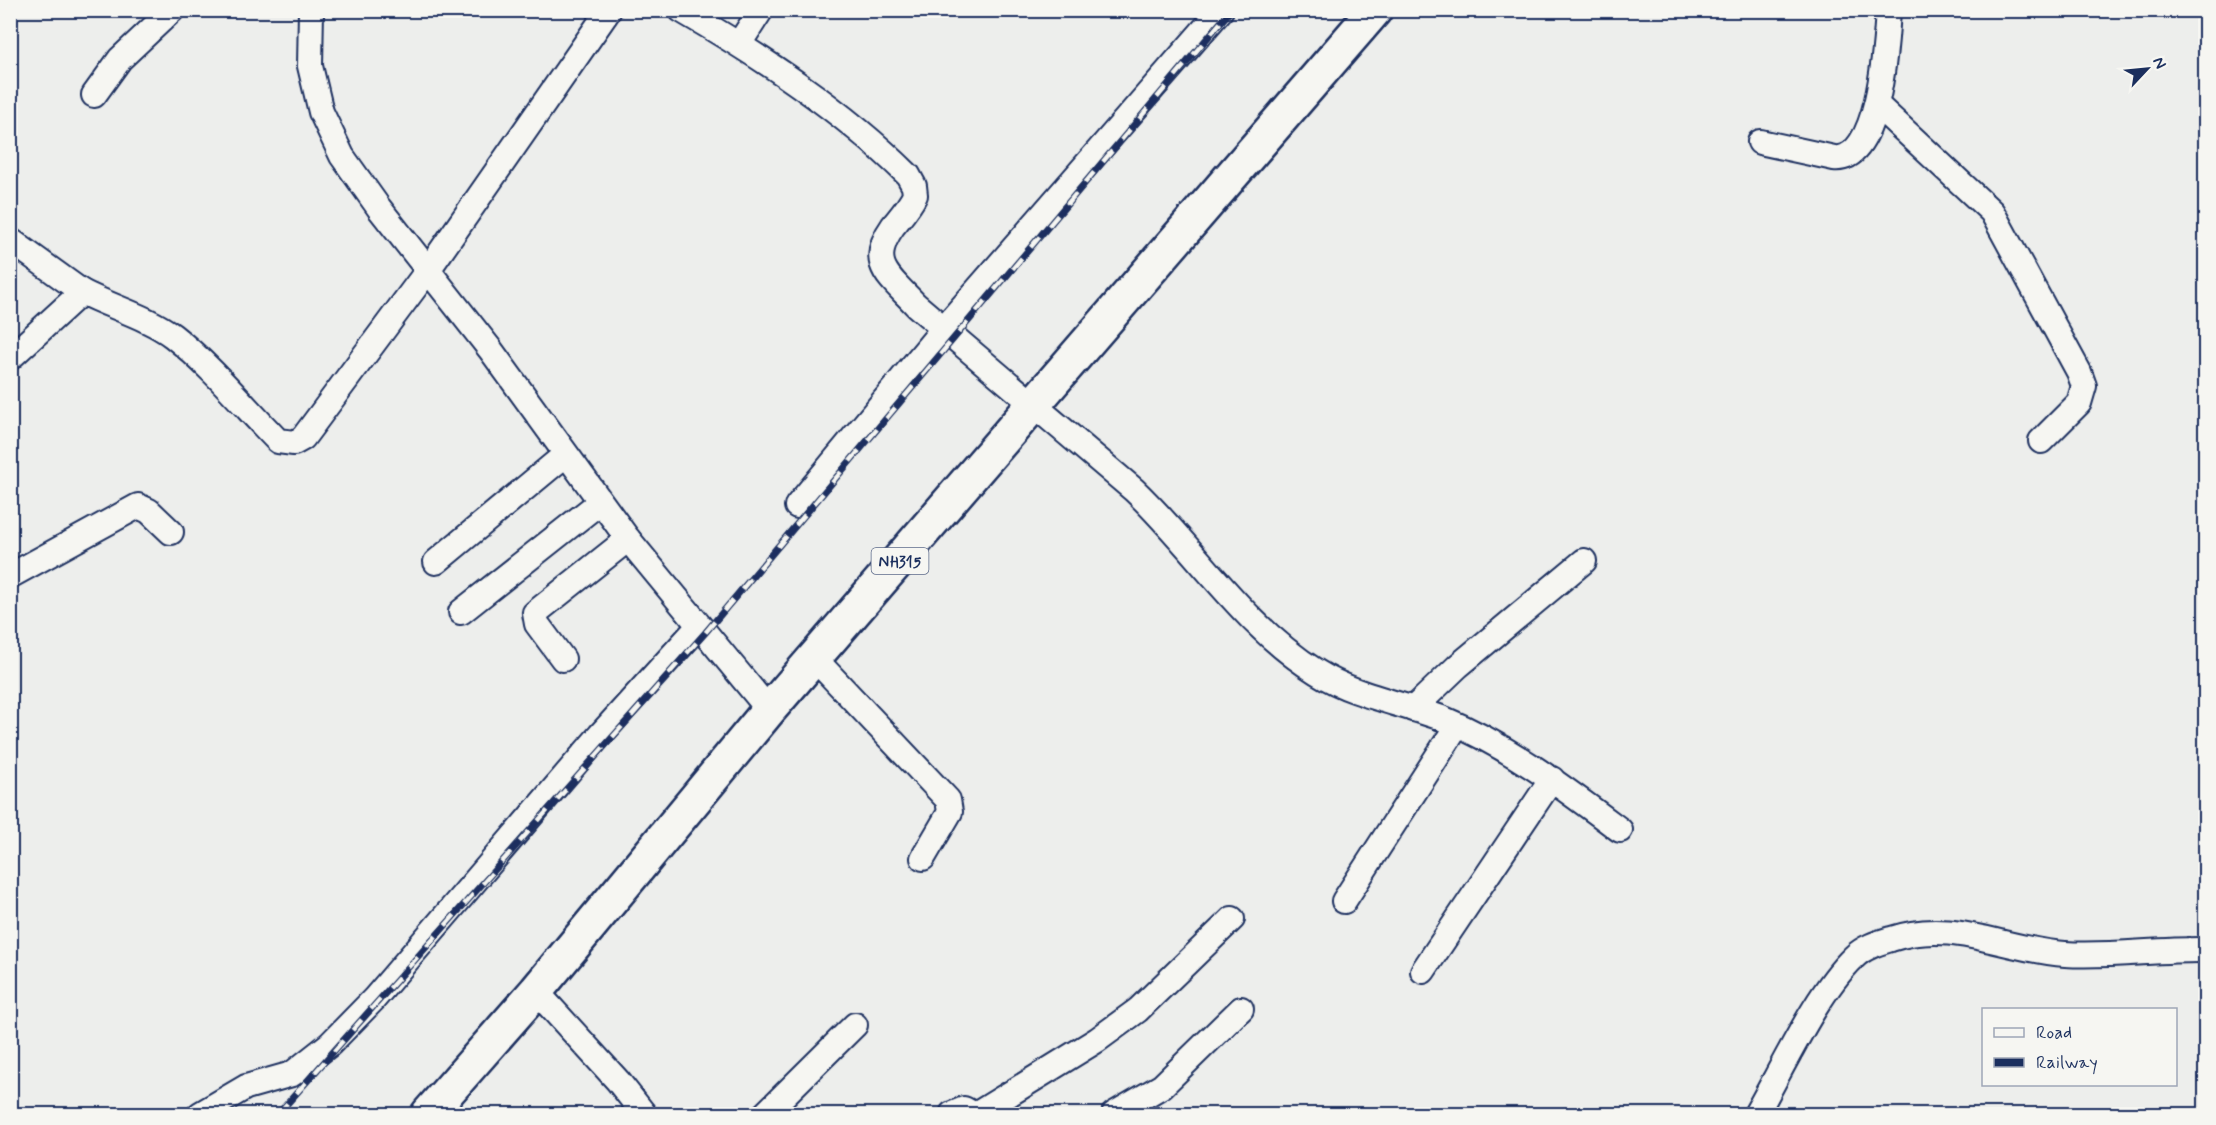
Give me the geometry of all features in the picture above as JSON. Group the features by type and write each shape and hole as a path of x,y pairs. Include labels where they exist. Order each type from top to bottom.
{"highway":[{"name":"NH315","path":"429,1114 536,991 769,710 1375,10"}],"street":[{"path":"94,95 120,59 172,10"},
{"path":"311,10 310,66 321,111 342,156 490,349 628,539 769,710"},
{"path":"10,240 82,292 152,322 172,336 278,441 285,444 303,438 428,270 609,10"},
{"path":"681,10 739,44 795,81 908,175 914,186 915,195 882,242 879,254 882,265 916,305 1035,404 1167,521 1229,594 1287,652 1318,673 1350,689 1413,709 1457,726 1503,748 1552,779 1620,830"},
{"path":"739,44 761,10"},
{"path":"797,506 944,328 1221,10"},
{"path":"1760,142 1840,159 1857,146 1877,105 1882,84 1888,10"},
{"path":"1877,105 1992,212 2079,372 2084,386 2079,403 2041,441"},
{"path":"10,358 82,292"},
{"path":"436,562 565,455"},
{"path":"460,612 600,502"},
{"path":"10,576 138,506 149,511 171,532"},
{"path":"563,659 537,624 535,613 628,539"},
{"path":"1413,709 1466,659 1584,561"},
{"path":"200,1114 246,1088 291,1074 330,1044 374,999 600,735 699,626"},
{"path":"815,659 948,800 950,812 923,858"},
{"path":"1344,901 1457,726"},
{"path":"1423,971 1552,779"},
{"path":"977,1114 1097,1040 1138,1010 1232,919"},
{"path":"1756,1114 1818,1004 1855,956 1875,944 1903,935 1936,931 1967,933 2062,954 2205,950"},
{"path":"536,991 618,1081 644,1114"},
{"path":"1114,1114 1162,1086 1240,1009"},
{"path":"765,1114 855,1025"},
{"path":"952,1114 964,1109 973,1114"}],"railway":[{"path":"278,1114 705,633 1231,10"}]}
